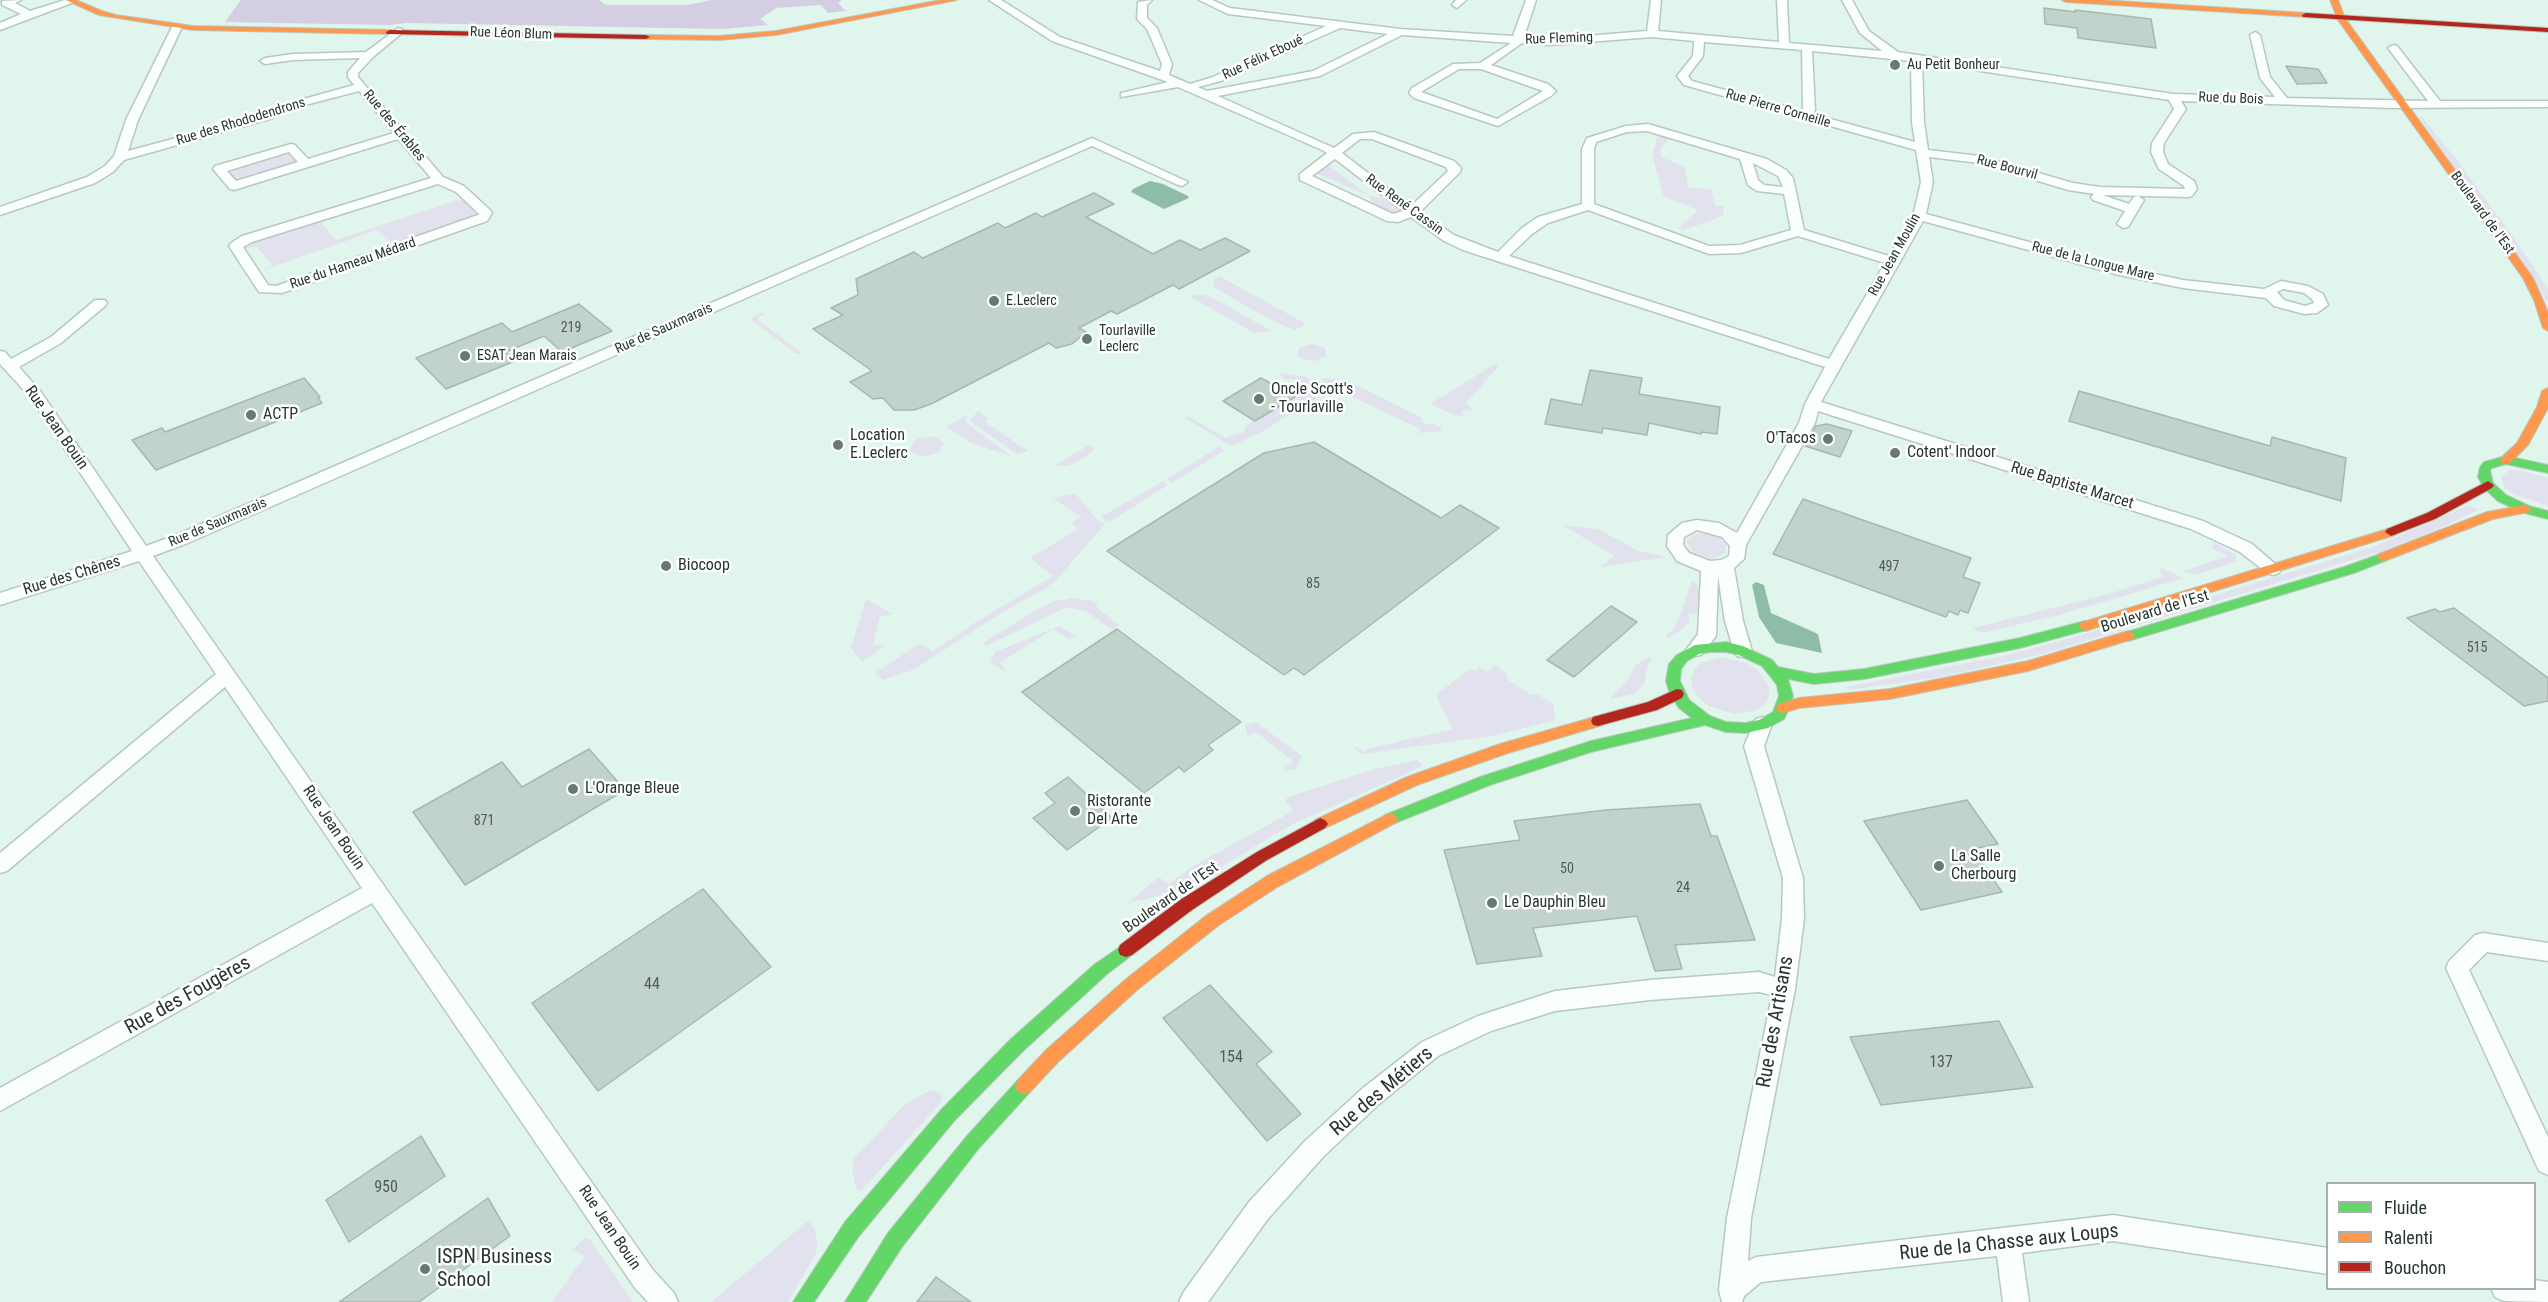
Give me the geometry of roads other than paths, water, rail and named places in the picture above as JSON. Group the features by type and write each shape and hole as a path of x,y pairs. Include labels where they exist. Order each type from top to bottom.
{"main road":[{"name":"Rue Léon Blum","path":"71,0 99,13 177,27 730,38 776,33 953,0"},
{"path":"2066,0 2548,30"},
{"name":"Boulevard de l'Est","path":"2334,0 2341,18 2528,278 2539,300 2548,328"},
{"path":"2346,1 2347,14 2357,19 2391,55 2431,109"},
{"path":"2341,18 2358,26 2379,55 2391,55"},
{"path":"2548,391 2532,427 2515,453 2506,460 2488,465 2484,470 2484,477 2488,485 2502,498 2530,511 2548,523"},
{"path":"2506,460 2548,469"},
{"name":"Boulevard de l'Est","path":"1776,672 1814,679 1864,674 2020,643 2112,619 2412,525 2488,485"},
{"path":"2530,511 2548,515"},
{"name":"Boulevard de l'Est","path":"1783,708 1799,703 1890,694 2028,666 2349,570 2409,549 2491,515 2530,511"},
{"path":"1726,647 1743,651 1767,663 1776,672 1784,684 1786,696 1783,708 1779,715 1764,724 1746,728 1726,727 1705,720 1684,704 1677,694 1673,681 1674,668 1682,658 1695,650 1726,647"},
{"name":"Boulevard de l'Est","path":"803,1302 852,1229 948,1115 1017,1045 1101,969 1186,905 1262,856 1304,833 1412,782 1505,748 1652,706 1677,694"},
{"path":"855,1302 895,1240 973,1142 1052,1056 1131,985 1213,920 1273,881 1377,824 1485,781 1580,750 1705,720"}],"street":[{"path":"0,27 28,14 71,0"},
{"path":"994,0 1056,39 1183,85"},
{"path":"1147,0 1142,4 1142,19 1152,28 1167,64 1163,77"},
{"name":"Rue Fleming","path":"1204,0 1228,10 1400,32 1562,42 1652,34 1808,48 1891,52 1916,57"},
{"path":"1482,66 1544,86 1549,89 1549,93 1498,123 1414,93 1457,66 1482,66 1514,46 1519,41 1531,0"},
{"path":"1652,34 1656,0"},
{"path":"1782,0 1784,46"},
{"path":"1847,0 1861,29 1891,52"},
{"path":"7,3 28,14"},
{"name":"Rue Félix Eboué","path":"1125,95 1183,85 1208,88 1336,25"},
{"path":"0,211 91,180 109,169 120,157 132,120 177,27"},
{"name":"Rue des Érables","path":"398,31 353,72 353,77 399,135 440,180 460,189 486,213"},
{"path":"1208,88 1226,90 1316,74 1400,32"},
{"path":"2255,35 2265,78 2283,100"},
{"name":"Rue Pierre Corneille","path":"1700,39 1698,56 1682,75 1688,83 1921,150"},
{"path":"1803,116 1809,110 1808,48"},
{"path":"265,61 293,57 369,56"},
{"name":"Rue du Bois","path":"1916,57 2173,97 2403,105 2431,109 2548,104"},
{"name":"Rue Jean Moulin","path":"1819,406 1800,415 1740,517 1713,527 1688,527 1681,530 1675,546 1683,557 1694,563 1717,566 1736,559 1738,545 1819,406 1833,365 1919,216 1927,188 1921,150 1916,57"},
{"name":"Rue des Rhododendrons","path":"120,157 269,116 285,107 361,87"},
{"name":"Rue René Cassin","path":"1208,88 1334,154 1449,238 1500,258 1833,365"},
{"name":"Rue Bourvil","path":"1921,150 1980,160 2072,187 2090,190 2188,193 2192,189 2190,184 2163,166 2157,152 2158,143 2180,109 2173,97"},
{"path":"1588,206 1588,149 1591,140 1600,136 1647,127 1746,157 1782,173 1787,178 1798,232"},
{"path":"306,164 291,148 219,169 234,186 306,164 399,135"},
{"path":"1364,135 1408,148 1455,168 1454,172 1412,212 1403,217 1391,218 1304,177 1334,154 1357,136 1364,135"},
{"name":"Rue de Sauxmarais","path":"143,554 1092,142 1182,182"},
{"path":"1746,157 1752,183 1761,188 1789,191"},
{"name":"Rue du Hameau Médard","path":"440,180 247,239 236,246 264,289 277,290 483,218 486,213"},
{"name":"Rue Bourvil","path":"2090,190 2093,196 2133,209"},
{"path":"2123,224 2142,193"},
{"path":"1500,258 1527,231 1543,220 1588,206 1709,250 1741,249 1798,232 1893,261"},
{"name":"Rue de la Longue Mare","path":"1919,216 2119,271 2183,284 2270,294"},
{"path":"4,360 56,340 100,303"},
{"name":"Rue Jean Bouin","path":"4,360 36,395 226,676 644,1280 664,1302"},
{"name":"Rue Baptiste Marcet","path":"1819,406 2197,525 2246,548 2273,569"},
{"path":"1713,527 1728,533 1738,545"},
{"name":"Rue des Chênes","path":"0,599 143,554"},
{"path":"1717,566 1743,651"},
{"name":"Rue Jean Moulin","path":"1695,650 1707,636 1717,566"},
{"path":"0,865 226,676"},
{"path":"1726,727 1746,743 1754,746 1764,724"},
{"name":"Rue des Artisans","path":"1732,1296 1739,1218 1784,988 1793,919 1792,878 1779,825 1754,746"},
{"name":"Rue des Fougères","path":"0,1100 376,891"},
{"path":"2548,952 2483,942 2457,968 2548,1163"},
{"name":"Rue des Métiers","path":"1191,1302 1258,1211 1314,1149 1371,1096 1430,1049 1486,1023 1555,1001 1650,990 1759,982 1784,988"},
{"name":"Rue de la Chasse aux Loups","path":"1732,1296 1756,1270 2113,1228 2326,1261"},
{"path":"2006,1242 2016,1302"},
{"path":"2515,1290 2548,1296"}],"place":[{"name":"Au Petit Bonheur","path":"1895,65"},
{"name":"E.Leclerc","path":"994,301"},
{"name":"Tourlaville Leclerc","path":"1087,339"},
{"name":"ESAT Jean Marais","path":"465,356"},
{"name":"Oncle Scott's - Tourlaville","path":"1259,399"},
{"name":"ACTP","path":"251,415"},
{"name":"O'Tacos","path":"1828,439"},
{"name":"Location E.Leclerc","path":"838,445"},
{"name":"Cotent' Indoor","path":"1895,453"},
{"name":"Biocoop","path":"666,566"},
{"name":"L'Orange Bleue","path":"573,789"},
{"name":"Ristorante Del Arte","path":"1075,811"},
{"name":"La Salle Cherbourg","path":"1939,866"},
{"name":"Le Dauphin Bleu","path":"1492,903"},
{"name":"ISPN Business School","path":"425,1269"}]}
